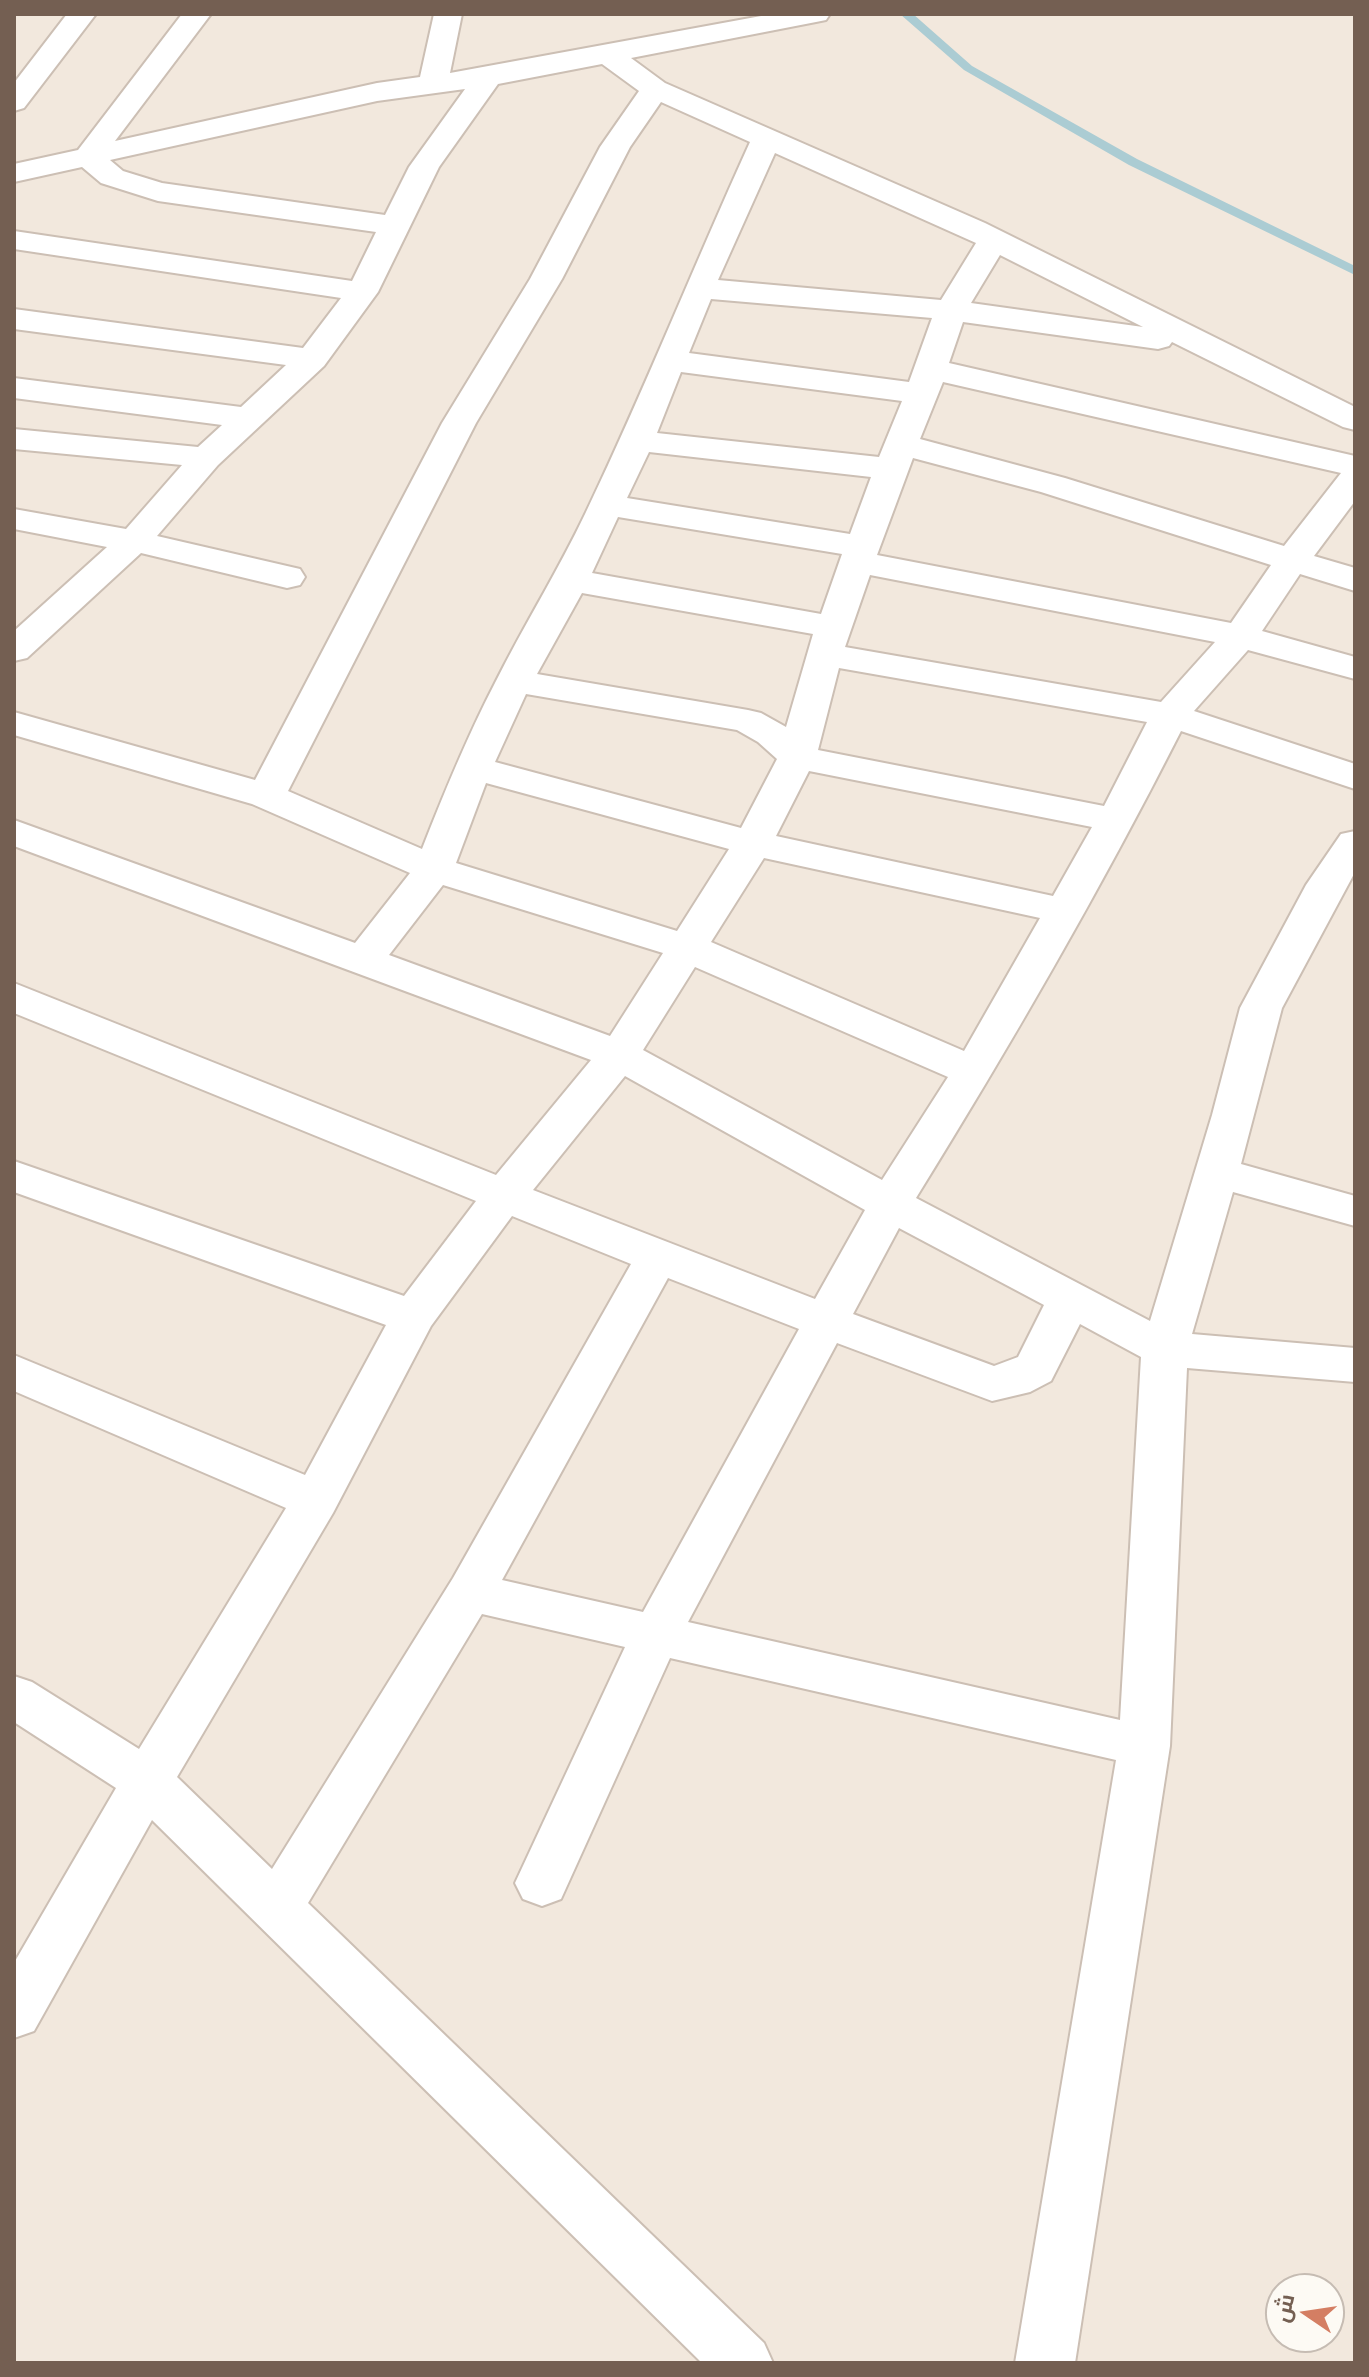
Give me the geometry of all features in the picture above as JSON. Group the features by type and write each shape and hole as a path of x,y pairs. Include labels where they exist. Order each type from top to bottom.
{"street":[{"path":"14,102 82,14"},
{"path":"88,157 197,14"},
{"path":"433,84 448,14"},
{"path":"14,173 377,92 488,77 816,14"},
{"path":"609,55 655,89 994,240 1355,420"},
{"path":"14,650 29,620 134,541 206,458 312,359 362,292 424,167 488,77"},
{"path":"266,796 459,423 546,279 615,147 655,89"},
{"path":"363,961 434,869 473,768 514,681 571,580 637,441 699,288 766,139"},
{"path":"88,157 112,177 158,192 396,226"},
{"path":"14,240 362,292"},
{"path":"14,2014 147,1781 316,1500 413,1317 504,1195 619,1055 753,843 797,757 829,640 951,309 994,240"},
{"path":"699,288 951,309 1078,324 1204,347"},
{"path":"14,319 312,359"},
{"path":"671,361 926,382 1355,466"},
{"path":"14,388 250,418"},
{"path":"14,439 206,458"},
{"path":"637,441 896,457 1053,485 1355,580"},
{"path":"542,1883 656,1634 890,1204 973,1071 1116,820 1170,715 1240,636 1293,559 1355,478"},
{"path":"607,505 860,554 1240,636 1355,668"},
{"path":"14,519 134,541 287,577"},
{"path":"571,580 1170,715 1355,777"},
{"path":"514,681 748,721 771,734 797,757 1116,820"},
{"path":"14,723 266,796 434,869 686,947 973,1071"},
{"path":"473,768 753,843 1064,911"},
{"path":"14,832 619,1055 890,1204 1165,1349 1355,1365"},
{"path":"1045,2363 1144,1746 1165,1349 1261,1008 1341,890 1355,843"},
{"path":"14,997 657,1257 992,1384 1014,1380 1035,1369 1070,1299"},
{"path":"1217,1172 1355,1211"},
{"path":"14,1176 413,1317"},
{"path":"277,1907 470,1592 657,1257"},
{"path":"14,1372 316,1500"},
{"path":"470,1592 1144,1746"},
{"path":"14,1696 147,1781 743,2363"}],"shaded area":[{"path":"14,14 1355,14 1355,2363 14,2363"}],"waterway":[{"path":"906,14 968,68 1133,162 1355,271"}]}
